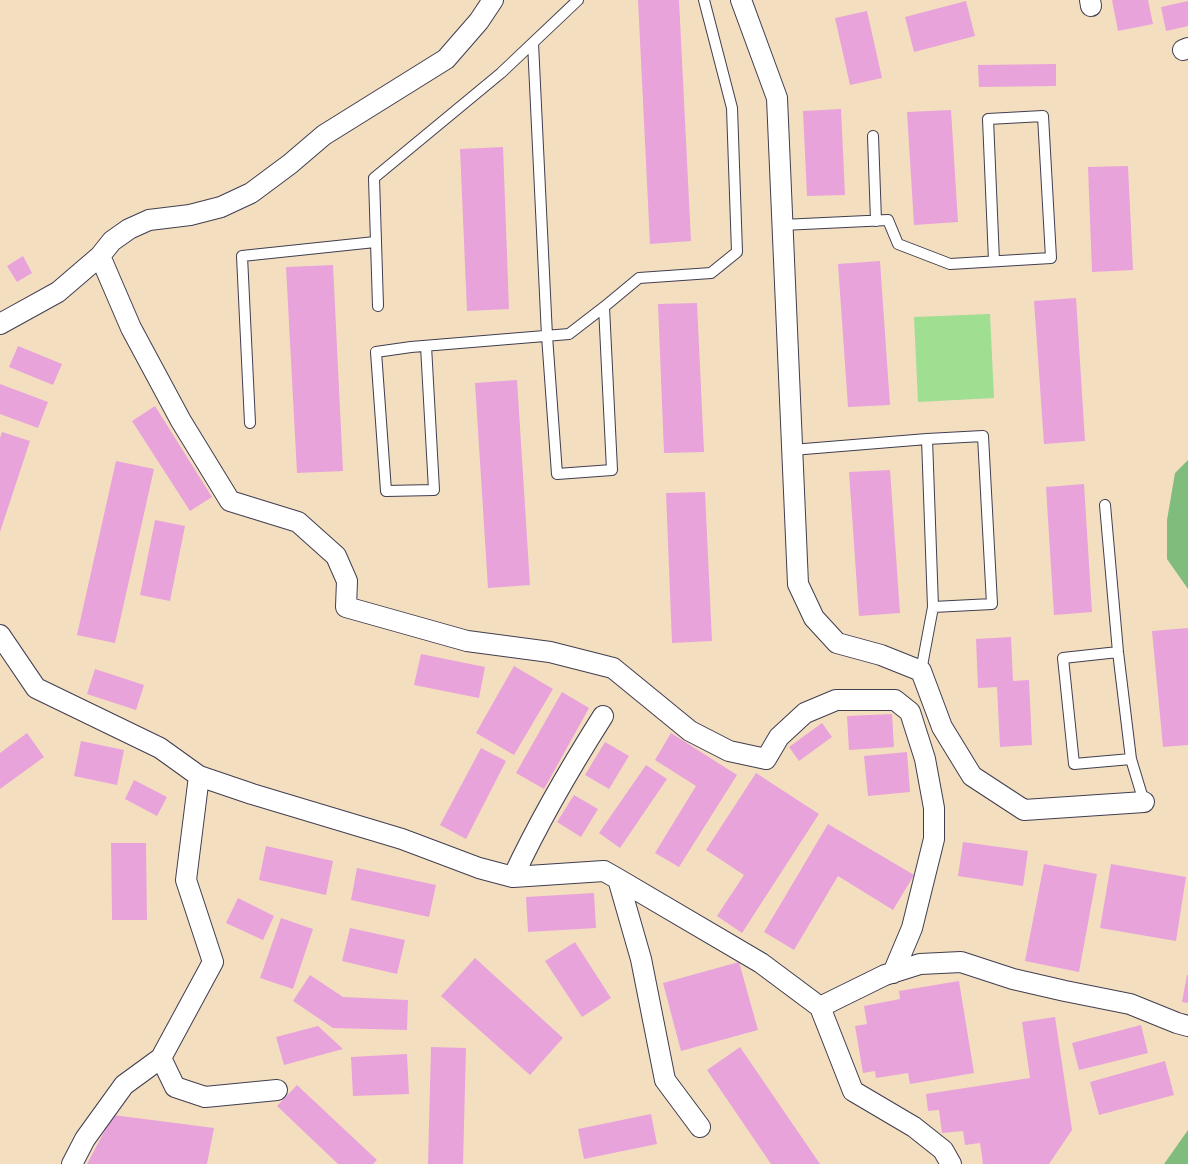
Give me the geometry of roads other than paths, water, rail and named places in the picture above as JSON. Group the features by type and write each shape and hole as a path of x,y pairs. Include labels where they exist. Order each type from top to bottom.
{"street":[{"path":"0,324 58,292 100,256 112,241 129,229 149,220 221,207 252,193 324,135 446,59 479,21 493,0"},
{"path":"741,0 776,98 798,584 814,618 838,643 881,655 922,671 942,727 972,776 1024,810 1144,802"},
{"path":"100,256 131,328 182,421 230,501 298,522 336,556 347,581 346,607 467,641 550,652 613,668 690,731 729,751 766,759 779,737 806,713 836,700 896,700 910,712 925,759 934,808 934,839 912,928 893,973"},
{"path":"0,635 36,688 160,748 199,776 402,839 479,868 513,877 604,871 761,963 820,1007 854,1092 914,1127 943,1150 951,1164"},
{"path":"513,877 531,839 563,781 603,716"},
{"path":"72,1164 85,1139 124,1085 161,1058 213,962 186,880 199,776"},
{"path":"618,879 640,959 665,1080 700,1127"},
{"path":"820,1007 885,975 920,964 961,962 1012,979 1130,1004 1188,1026"},
{"path":"161,1058 176,1088 205,1097 277,1090"}],"lane":[{"path":"378,306 374,178 501,73 578,0"},
{"path":"426,346 434,490 386,491 376,352 426,346 569,334 639,278 711,273 737,252 732,108 704,0"},
{"path":"534,43 547,336 557,474 612,470 604,307"},
{"path":"782,225 888,220 898,244 950,264 1051,258 1043,116 988,119 994,260"},
{"path":"873,136 876,221"},
{"path":"250,423 242,256 375,242"},
{"path":"792,450 982,436 992,604 933,606"},
{"path":"922,671 933,606 927,439"},
{"path":"1105,505 1118,652 1131,759 1144,802"},
{"path":"1118,652 1063,658 1074,764 1131,759"}]}
